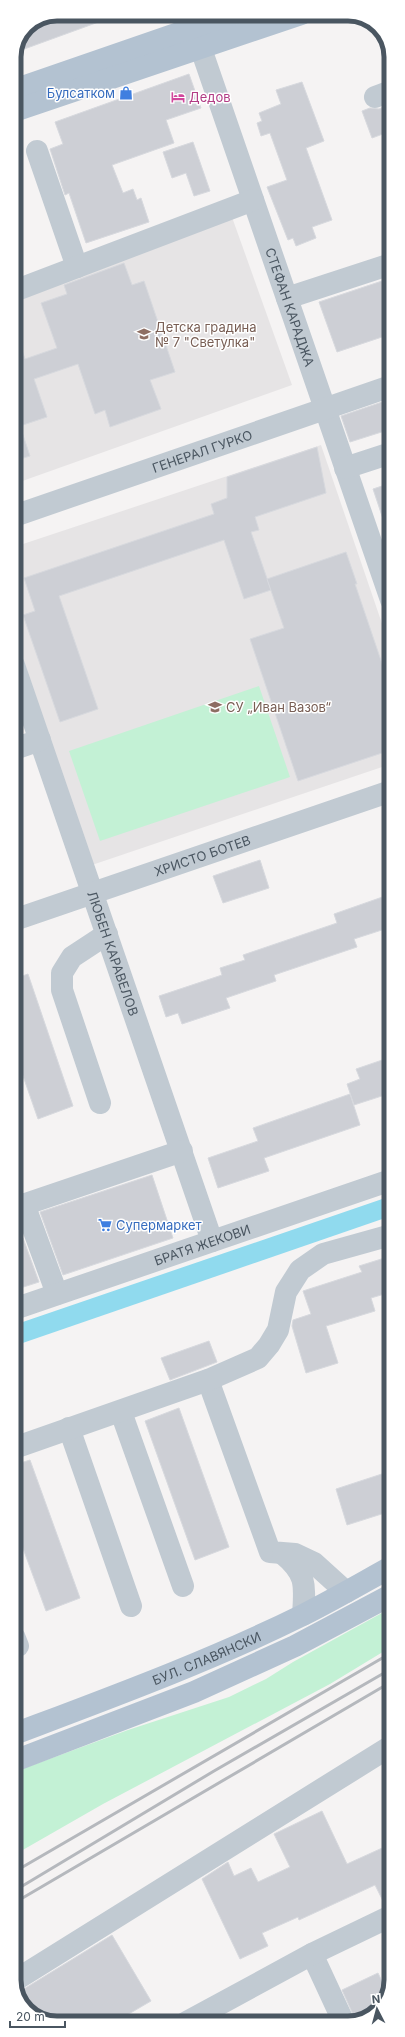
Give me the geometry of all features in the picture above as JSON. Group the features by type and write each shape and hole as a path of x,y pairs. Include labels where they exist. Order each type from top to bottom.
{"main road":[{"path":"21,87 192,21"},
{"path":"21,109 280,21"},
{"name":"БУЛ. СЛАВЯНСКИ","path":"21,1731 159,1679 303,1614 384,1571"},
{"name":"БУЛ. СЛАВЯНСКИ","path":"21,1758 201,1688 295,1646 384,1599"}],"street":[{"name":"СТЕФАН КАРАДЖА","path":"192,21 384,580"},
{"path":"37,151 77,267"},
{"path":"21,288 253,200"},
{"path":"287,298 384,266"},
{"name":"ГЕНЕРАЛ ГУРКО","path":"21,514 384,388"},
{"path":"345,468 384,455"},
{"name":"ЛЮБЕН КАРАВЕЛОВ","path":"21,685 212,1241"},
{"path":"21,747 40,740"},
{"name":"ХРИСТО БОТЕВ","path":"21,918 384,793"},
{"path":"100,1103 62,990 62,973 72,957 107,934"},
{"path":"21,1205 182,1152"},
{"name":"БРАТЯ ЖЕКОВИ","path":"21,1307 384,1182"},
{"path":"21,1211 57,1294"},
{"path":"21,1445 69,1428 121,1412 208,1380 258,1358 269,1345 278,1330 286,1292 300,1270 323,1254 384,1237"},
{"path":"208,1380 270,1552 295,1554 314,1563 346,1592"},
{"path":"121,1412 183,1586"},
{"path":"69,1428 131,1606"},
{"path":"283,1554 296,1565 305,1585 303,1614"},
{"path":"21,1977 384,1750"},
{"path":"198,2016 312,1954 384,1919"},
{"path":"312,1954 341,2016"}],"shaded area":[{"name":"Детска градина № 7 \"Светулка\"","path":"228,206 292,385 21,482 21,280"},
{"name":"СУ „Иван Вазов“","path":"321,445 384,630 384,766 92,865 21,652 21,545"}],"green space":[{"path":"259,686 290,777 100,841 69,751"},
{"path":"384,1612 384,1651 330,1684 103,1804 21,1851 21,1769 128,1730 229,1697 266,1679 293,1662"}],"water":[{"path":"384,1198 384,1218 21,1344 21,1323"}],"building":[{"path":"57,21 101,21 22,50 27,37 37,27 43,24"},
{"path":"189,74 201,108 166,120 174,143 112,165 123,193 133,189 137,200 141,198 149,222 86,243 69,193 65,195 50,149 63,144 55,122"},
{"path":"302,82 324,141 306,148 332,220 312,227 316,238 296,246 293,238 288,240 267,187 287,180 270,133 261,136 257,123 262,121 259,113 281,104 276,90"},
{"path":"384,107 384,134 372,138 362,111 370,108 379,109"},
{"path":"193,142 210,191 194,196 186,173 172,178 163,152"},
{"path":"124,263 132,285 144,281 175,372 150,380 161,409 110,427 105,410 95,414 78,364 34,379 47,417 21,426 21,347 25,359 57,348 41,303 67,294 64,285"},
{"path":"384,280 384,336 337,352 319,302"},
{"path":"384,401 384,431 350,442 341,416"},
{"path":"21,429 30,456 21,459"},
{"path":"317,447 326,493 255,517 259,530 251,532 271,590 244,599 224,540 59,596 98,709 60,722 23,615 35,611 24,578 214,514 211,504 227,498 227,477"},
{"path":"384,485 384,522 373,489"},
{"path":"346,552 357,584 355,584 384,669 384,752 298,781 250,639 284,628 267,579"},
{"path":"260,860 269,888 223,903 213,876"},
{"path":"384,896 384,929 354,939 357,947 274,975 276,981 226,998 230,1008 182,1024 178,1013 166,1017 159,996 222,975 220,968 245,960 243,955 337,923 334,914"},
{"path":"28,974 73,1106 38,1119 21,1070 21,976"},
{"path":"384,1059 384,1095 354,1105 347,1084 360,1079 356,1069"},
{"path":"350,1094 360,1125 264,1158 269,1171 218,1188 208,1158 258,1141 253,1128"},
{"name":"Супермаркет","path":"152,1175 173,1238 63,1275 40,1212"},
{"path":"23,1238 39,1282 21,1288 21,1239"},
{"path":"384,1258 384,1294 371,1298 375,1311 326,1326 338,1363 306,1373 292,1326 293,1320 311,1314 303,1291 362,1272 359,1266"},
{"path":"209,1341 217,1362 170,1380 161,1358"},
{"path":"179,1408 229,1547 195,1560 145,1421"},
{"path":"30,1460 80,1598 46,1611 21,1543 21,1463"},
{"path":"384,1473 384,1513 347,1525 336,1489"},
{"path":"322,1811 347,1864 384,1847 384,1903 375,1885 299,1920 298,1917 262,1933 268,1946 240,1959 202,1879 228,1862 234,1876 251,1868 258,1882 290,1867 274,1834"},
{"path":"112,1935 151,2001 128,2016 55,2016 48,2015 35,2008 29,2002 23,1990"},
{"path":"378,1973 383,1984 382,1991 375,2004 364,2012 354,2016 342,1990"}],"railway":[{"path":"21,1868 384,1657"},
{"path":"21,1887 214,1771 384,1673"},
{"path":"21,1899 384,1686"}],"place":[{"name":"Булсатком","path":"126,93"},
{"name":"Дедов","path":"178,97"},
{"name":"Детска градина № 7 \"Светулка\"","path":"144,334"},
{"name":"СУ „Иван Вазов“","path":"215,707"},
{"name":"Супермаркет","path":"105,1225"}]}
